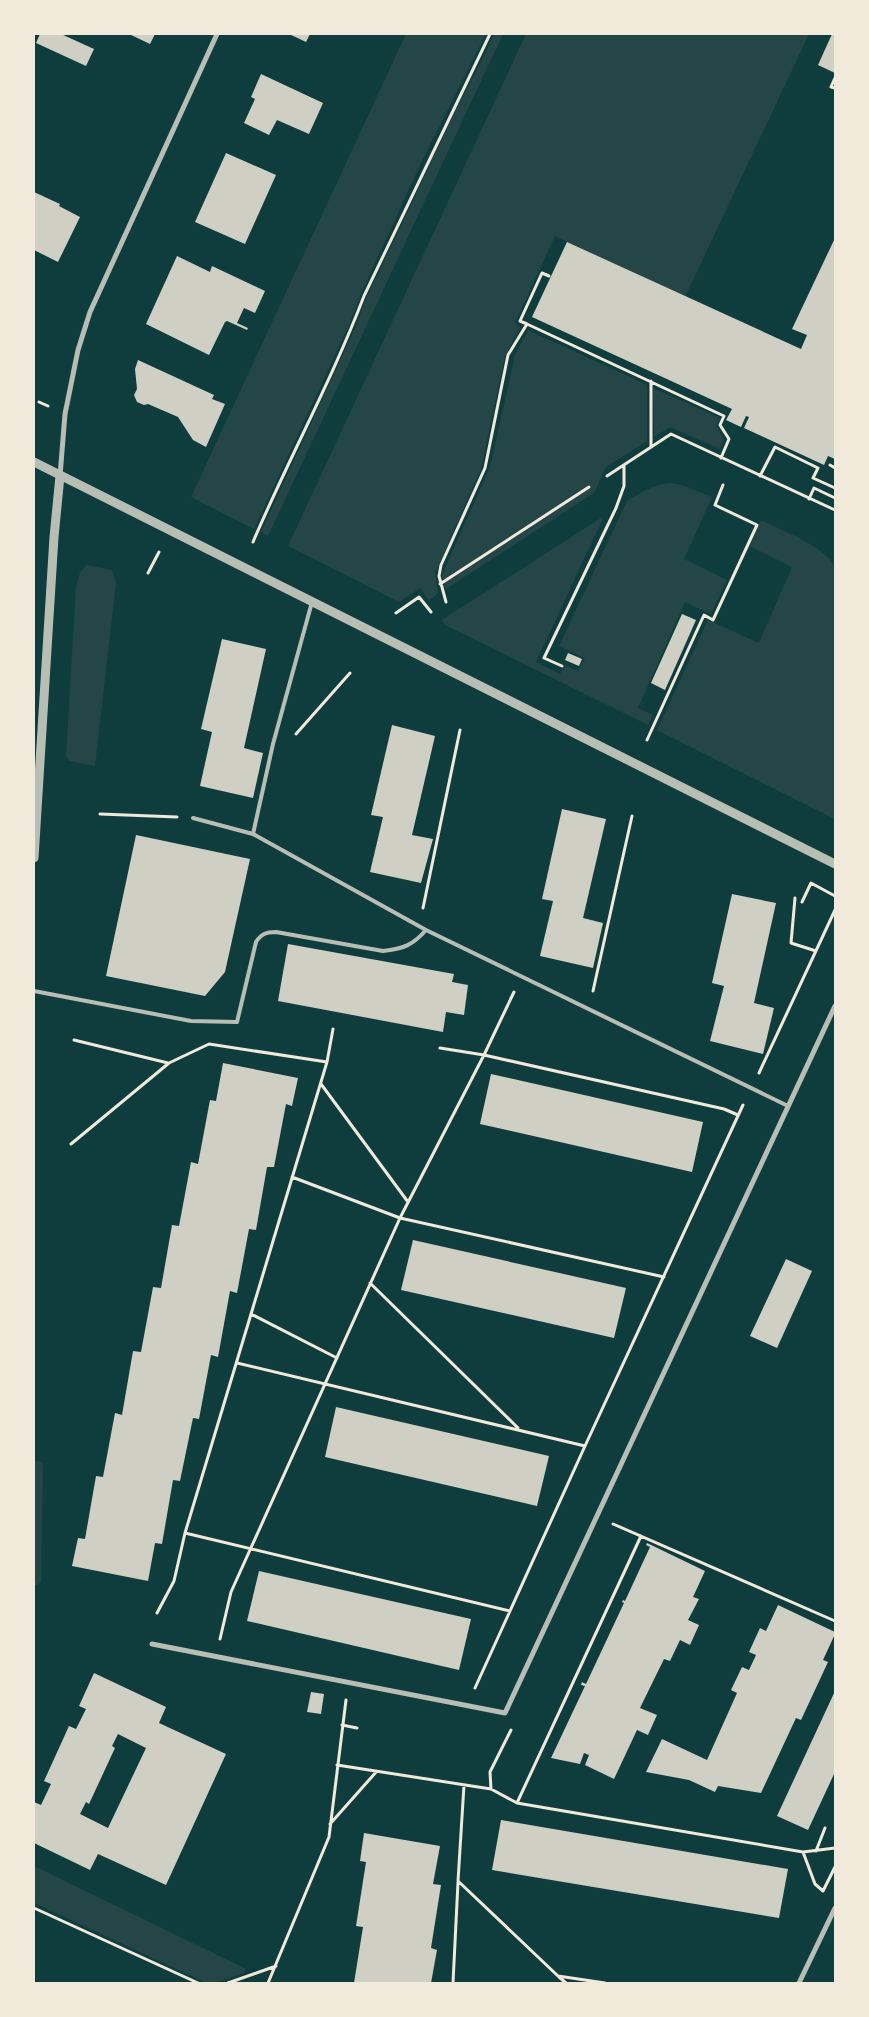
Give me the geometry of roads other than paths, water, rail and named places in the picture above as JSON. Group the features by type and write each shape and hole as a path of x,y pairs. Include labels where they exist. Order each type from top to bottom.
{"street":[{"path":"34,858 54,536 64,414 78,350 90,312 107,272 217,34"},
{"path":"34,462 835,864"},
{"path":"152,1644 505,1712 835,1006"},
{"path":"799,1983 835,1908"}],"lane":[{"path":"253,834 273,744 312,601"},
{"path":"193,818 253,834 426,930 750,1090 788,1106"},
{"path":"34,991 191,1021 236,1022 256,942 266,932 276,932 383,951 410,946 426,930"}]}
